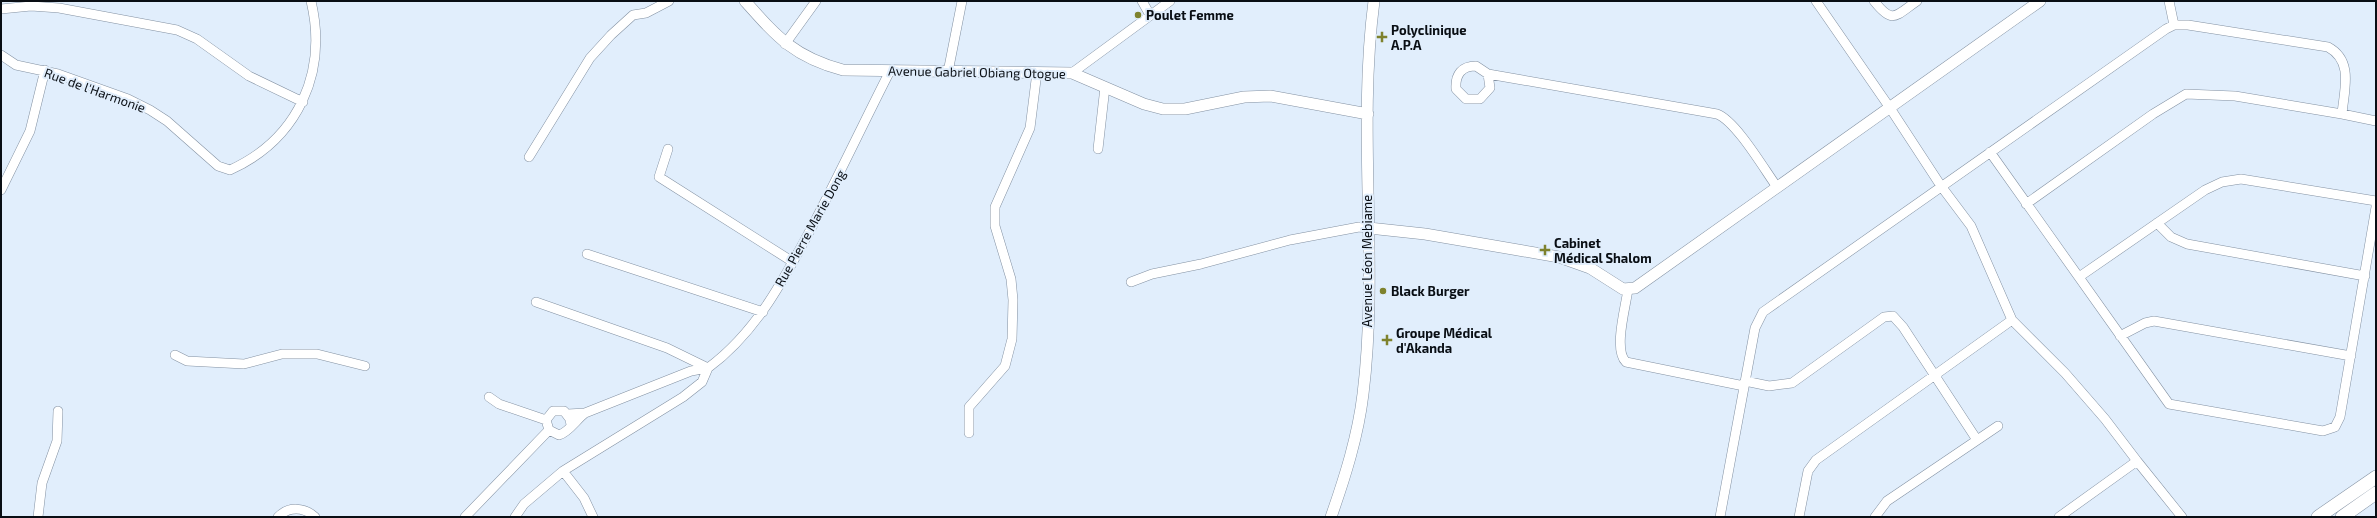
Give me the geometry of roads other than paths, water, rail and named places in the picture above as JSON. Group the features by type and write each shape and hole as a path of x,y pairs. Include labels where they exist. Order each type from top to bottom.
{"main road":[{"path":"2318,517 2376,477"},
{"path":"2342,517 2376,493"}],"street":[{"name":"Rue de l'Harmonie","path":"1,55 16,65 45,70 114,94 150,110 168,121 218,166 230,170 246,162 269,145 293,118 303,102 315,65 314,21 311,1"},
{"path":"529,157 590,58 611,35 633,15 646,13 669,1"},
{"name":"Avenue Gabriel Obiang Otogue","path":"745,1 786,44 809,59 823,65 842,70 1072,73 1144,104 1163,109 1184,109 1244,97 1270,96 1368,114"},
{"path":"786,44 816,1"},
{"path":"948,72 962,1"},
{"path":"1142,1 1150,15"},
{"path":"1072,73 1170,1"},
{"name":"Avenue Léon Mebiame","path":"1332,517 1357,431 1363,394 1367,351 1369,228 1368,114 1374,1"},
{"path":"1816,1 1977,237 2012,320 2065,373 2105,419 2182,517"},
{"path":"1874,1 1884,14 1890,17 1895,16 1917,1"},
{"path":"1131,282 1152,274 1290,240 1359,228 1369,228 1425,234 1559,257 1585,266 1618,286 1628,289 1635,288 2040,1"},
{"path":"2169,1 2174,25"},
{"path":"1,9 31,6 59,8 177,30 197,39 249,76 303,102"},
{"path":"1720,517 1755,328 1763,312 2145,43 2174,25 2210,28 2328,47 2334,50 2344,61 2346,71 2342,114"},
{"path":"1,190 30,131 45,70"},
{"name":"Rue Pierre Marie Dong","path":"708,368 729,352 763,312 793,262 847,160 890,71"},
{"path":"969,433 969,407 1004,366 1012,339 1013,300 1011,279 995,226 995,207 1030,128 1036,72"},
{"path":"1488,74 1717,114 1724,117 1734,128 1777,187"},
{"path":"1098,149 1105,87"},
{"path":"2026,204 2153,114 2186,94 2235,96 2376,121"},
{"path":"668,149 659,177 793,262"},
{"path":"1990,152 2169,404 2323,431 2331,430 2339,424 2376,207"},
{"path":"2080,277 2205,190 2222,182 2241,179 2376,201"},
{"path":"2157,223 2172,237 2187,244 2365,276"},
{"path":"587,254 763,312"},
{"path":"1628,289 1620,347 1622,359 1626,362 1744,384 1769,386 1792,383 1889,315 1893,316 1903,327 1977,440"},
{"path":"536,302 648,341 686,356 708,368"},
{"path":"1799,517 1808,471 1816,460 2012,320"},
{"path":"2120,336 2135,327 2154,321 2351,356"},
{"path":"175,355 187,361 244,364 282,354 317,354 365,366"},
{"path":"585,413 571,425 568,430 559,435 549,430 546,420 548,415 558,410 568,414 585,413 691,371 708,368"},
{"path":"515,517 524,504 563,471 683,396 702,382 708,368"},
{"path":"490,397 499,404 546,420"},
{"path":"38,517 42,483 57,441 58,411"},
{"path":"568,414 571,425"},
{"path":"1875,517 1887,501 1998,426"},
{"path":"465,517 549,430"},
{"path":"2059,517 2137,461"},
{"path":"563,471 584,498 592,517"},
{"path":"278,517 290,509 299,509 306,510 315,517"}],"place":[{"name":"Poulet Femme","path":"1138,15"},
{"name":"Polyclinique A.P.A","path":"1382,37"},
{"name":"Cabinet Médical Shalom","path":"1545,250"},
{"name":"Black Burger","path":"1383,291"},
{"name":"Groupe Médical d'Akanda","path":"1387,340"}]}
